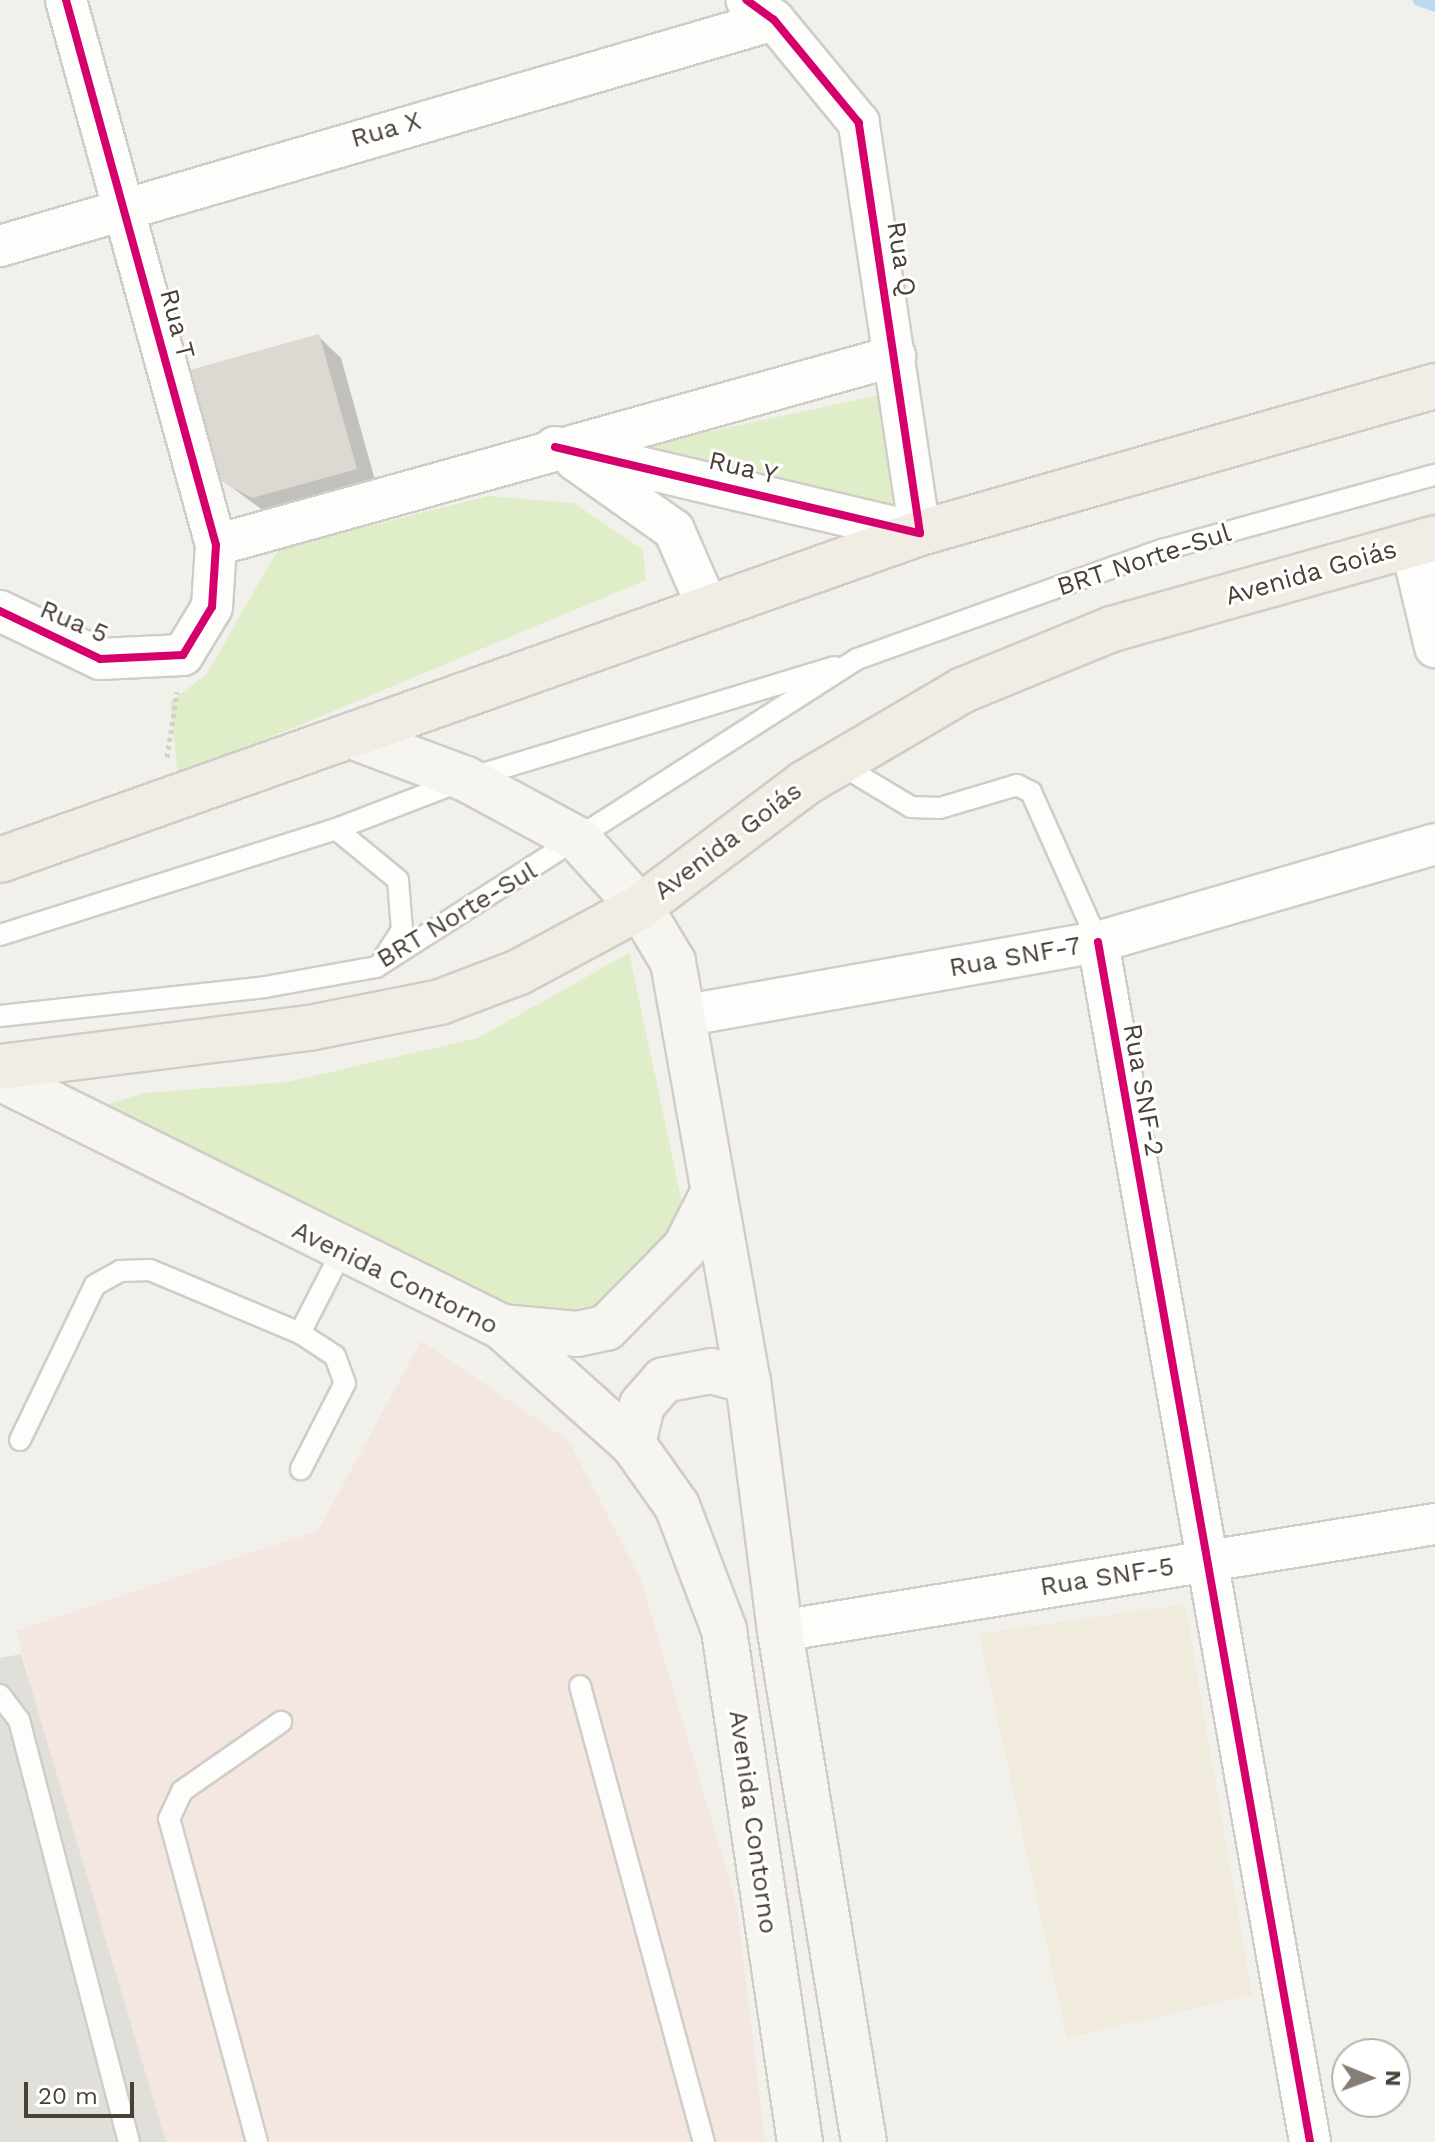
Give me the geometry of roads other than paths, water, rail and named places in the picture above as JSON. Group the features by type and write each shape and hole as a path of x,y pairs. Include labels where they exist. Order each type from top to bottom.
{"main road":[{"path":"0,860 356,738 707,606 920,533 1435,386"},
{"name":"Avenida Goiás","path":"0,1067 309,1028 440,1002 519,972 640,907 838,763 963,690 1112,629 1423,542"},
{"path":"356,738 466,779 579,840 640,907 673,962 712,1195 748,1381 780,1631 864,2142"},
{"name":"Avenida Contorno","path":"0,1078 341,1253 502,1327 633,1444 677,1506 724,1630 800,2142"},
{"path":"502,1327 577,1334 606,1328 685,1248 712,1195"},
{"path":"633,1444 642,1405 664,1380 711,1371 748,1381"}],"street":[{"name":"Rua T","path":"66,0 216,545 212,607 183,655"},
{"name":"Rua X","path":"0,246 123,205 760,10"},
{"name":"Rua Q","path":"760,10 859,123 920,533"},
{"name":"Rua Y","path":"216,545 555,447 895,356"},
{"name":"Rua Y","path":"555,447 920,533"},
{"path":"555,447 674,530 707,606"},
{"path":"1423,542 1435,647"},
{"name":"Rua 5","path":"0,611 100,659 183,655"},
{"name":"Rua SNF-7","path":"682,1016 1098,942 1435,844"},
{"name":"Rua SNF-2","path":"1098,942 1203,1561 1310,2142"},
{"name":"Rua SNF-5","path":"780,1631 1435,1524"}],"lane":[{"path":"0,935 336,829 466,779 857,659 1162,550 1435,475"},
{"name":"BRT Norte-Sul","path":"0,1016 265,987 376,967 579,840 857,659"},
{"path":"838,763 911,807 940,808 1017,785 1031,792 1098,942"},
{"path":"336,829 398,880 402,930 376,967"},
{"path":"300,1333 341,1253"},
{"path":"20,1440 95,1285 120,1271 150,1270 300,1333 335,1356 345,1383 301,1469"},
{"path":"580,1686 704,2142"},
{"path":"0,1695 19,1720 129,2142"},
{"path":"257,2142 169,1819 182,1791 281,1722"}],"waterway":[{"path":"1418,0 1435,6"}]}
